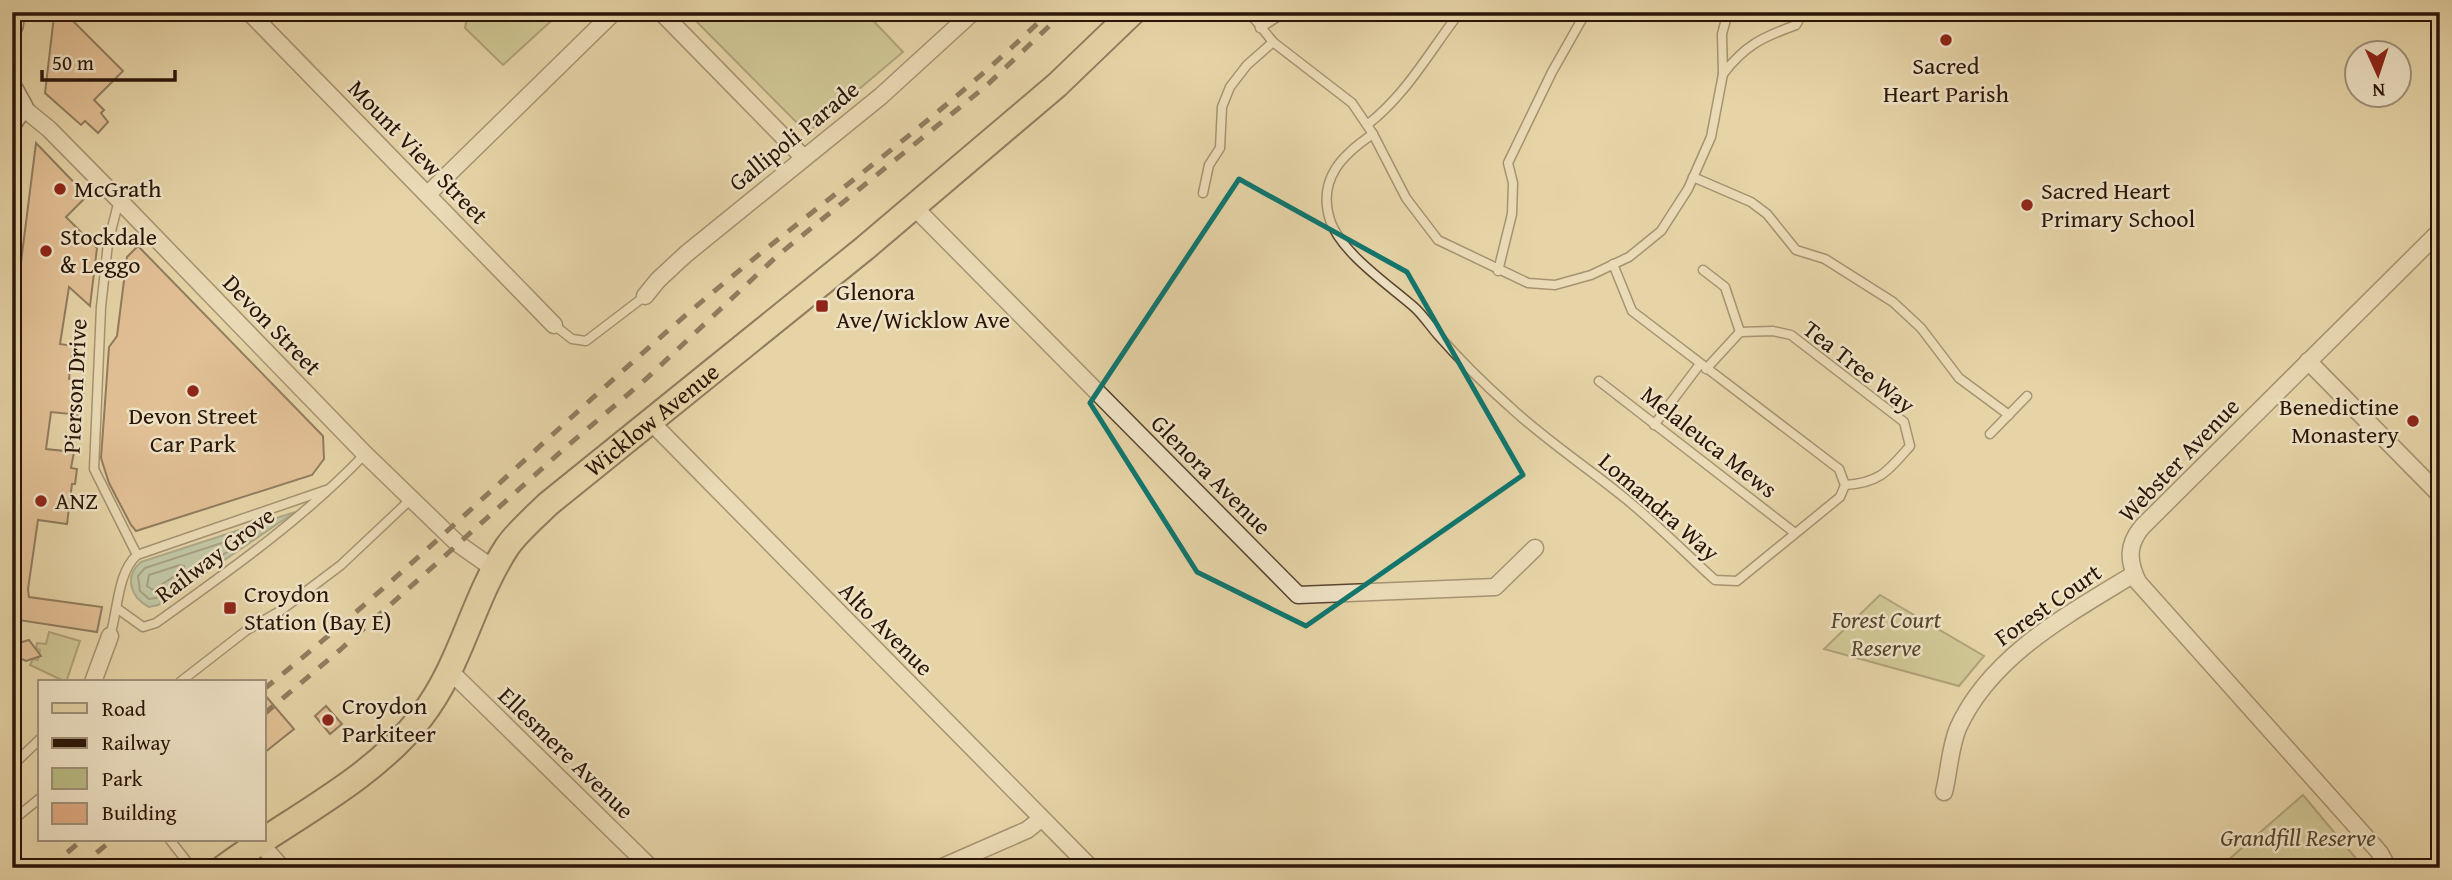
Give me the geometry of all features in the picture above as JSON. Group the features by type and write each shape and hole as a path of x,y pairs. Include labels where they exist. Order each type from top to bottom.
{"main road":[{"name":"Wicklow Avenue","path":"266,839 344,786 393,747 422,717 450,671 494,569 513,539 548,505 914,207 1057,85 1133,12"},
{"name":"Wicklow Avenue","path":"223,868 260,843"}],"street":[{"path":"12,26 14,12"},
{"name":"Mount View Street","path":"249,12 429,193 554,325"},
{"path":"429,193 614,12"},
{"path":"661,12 803,157"},
{"name":"Gallipoli Parade","path":"645,296 657,280 686,254 881,96 973,12"},
{"name":"Devon Street","path":"16,106 49,129 411,499 457,543 494,569"},
{"name":"Glenora Avenue","path":"914,207 1298,595 1495,587 1535,548"},
{"name":"Webster Avenue","path":"2134,574 2130,548 2142,527 2440,231"},
{"path":"2308,361 2440,495"},
{"name":"Alto Avenue","path":"650,421 1091,868"},
{"path":"2134,574 2146,592 2380,853 2388,868"},
{"name":"Forest Court","path":"1944,792 1958,729 1987,681 2016,653 2134,574"},
{"path":"94,680 110,636"},
{"name":"Ellesmere Avenue","path":"450,671 651,868"},
{"path":"940,868 1027,830 1041,819"},
{"path":"260,843 282,868"}],"lane":[{"path":"1249,12 1273,42 1352,103 1373,134 1406,198 1438,240 1498,271 1528,283 1555,285 1591,275 1629,257 1661,231 1693,177 1711,137 1723,74 1722,34 1728,12"},
{"path":"1260,28 1284,12"},
{"path":"1367,125 1392,106 1408,87 1417,68 1460,12"},
{"path":"1498,271 1512,214 1513,183 1508,163 1552,72 1586,12"},
{"path":"1723,74 1740,52 1767,35 1796,25 1803,12"},
{"path":"1203,193 1209,165 1220,148 1222,107 1230,87 1247,65 1273,42"},
{"name":"Lomandra Way","path":"1373,134 1347,151 1335,166 1329,182 1327,203 1331,222 1350,248 1385,285 1415,308 1507,405 1623,496 1715,580 1737,580 1840,497 1845,485"},
{"path":"1693,177 1751,202 1767,214 1796,250 1825,259 1893,302 1921,328 1959,378 2008,415"},
{"name":"Pierson Drive","path":"119,200 108,243 101,307 94,469 137,555"},
{"path":"1613,264 1632,311 1839,470 1845,485"},
{"path":"1654,425 1703,366 1740,332 1725,287 1703,270"},
{"path":"554,325 572,339 586,341 645,296"},
{"name":"Tea Tree Way","path":"1740,332 1773,331 1791,335 1904,422 1910,446 1891,468 1868,484 1845,485"},
{"name":"Melaleuca Mews","path":"1598,382 1795,533"},
{"path":"1990,434 2027,396"},
{"name":"Railway Grove","path":"118,609 143,627 156,623 272,538 332,488 365,454"},
{"name":"Railway Grove","path":"137,555 332,488"},
{"path":"183,680 247,630 280,611 341,565 411,499"},
{"path":"110,636 118,609 123,574 137,555"},
{"path":"12,766 38,741"},
{"path":"12,821 38,800"},
{"path":"172,842 192,868"}],"highlighted area":[{"path":"1239,179 1407,272 1523,475 1306,626 1197,572 1090,403"}],"green space":[{"path":"468,12 561,12 503,65 465,28"},
{"path":"704,12 865,12 903,52 807,133 695,20"},
{"name":"Forest Court Reserve","path":"1880,595 1984,656 1959,686 1824,649"},
{"path":"49,632 80,641 67,680 30,665 33,659 38,660 40,650 36,648 37,643 46,644"},
{"name":"Grandfill Reserve","path":"2303,795 2364,868 2219,868"}],"water":[{"path":"295,512 158,605 149,607 137,598 131,580 141,562"}],"building":[{"path":"54,16 69,17 123,71 94,100 104,110 101,113 108,122 98,133 85,121 81,125 45,93"},
{"path":"36,143 87,196 66,217 97,248 90,306 69,287 60,344 73,346 69,379 85,382 80,415 51,412 46,449 74,452 71,468 77,469 75,484 72,484 67,524 38,520 28,589 29,597 102,607 97,632 12,619 12,279 14,268 20,270"},
{"name":"Devon Street Car Park","path":"138,246 323,436 324,459 312,475 136,531 131,525 109,483 101,458 109,347 117,336 127,257"},
{"path":"29,640 41,656 26,661 15,656 12,645"},
{"path":"266,696 294,729 266,751"},
{"name":"Croydon Parkiteer","path":"326,706 342,724 330,734 315,716"}],"railway":[{"path":"266,712 646,379 777,256 986,86 1064,12"},
{"path":"266,687 419,556 671,328 954,98 1044,17"},
{"path":"49,868 80,842"},
{"path":"78,868 110,842"}],"place":[{"name":"Sacred Heart Parish","path":"1946,40"},
{"name":"McGrath","path":"60,189"},
{"name":"Sacred Heart Primary School","path":"2027,205"},
{"name":"Stockdale & Leggo","path":"46,251"},
{"name":"Glenora Ave/Wicklow Ave","path":"822,306"},
{"name":"Devon Street Car Park","path":"193,391"},
{"name":"Benedictine Monastery","path":"2413,421"},
{"name":"ANZ","path":"41,501"},
{"name":"Croydon Station (Bay E)","path":"230,608"},
{"name":"Croydon Parkiteer","path":"328,720"}]}
